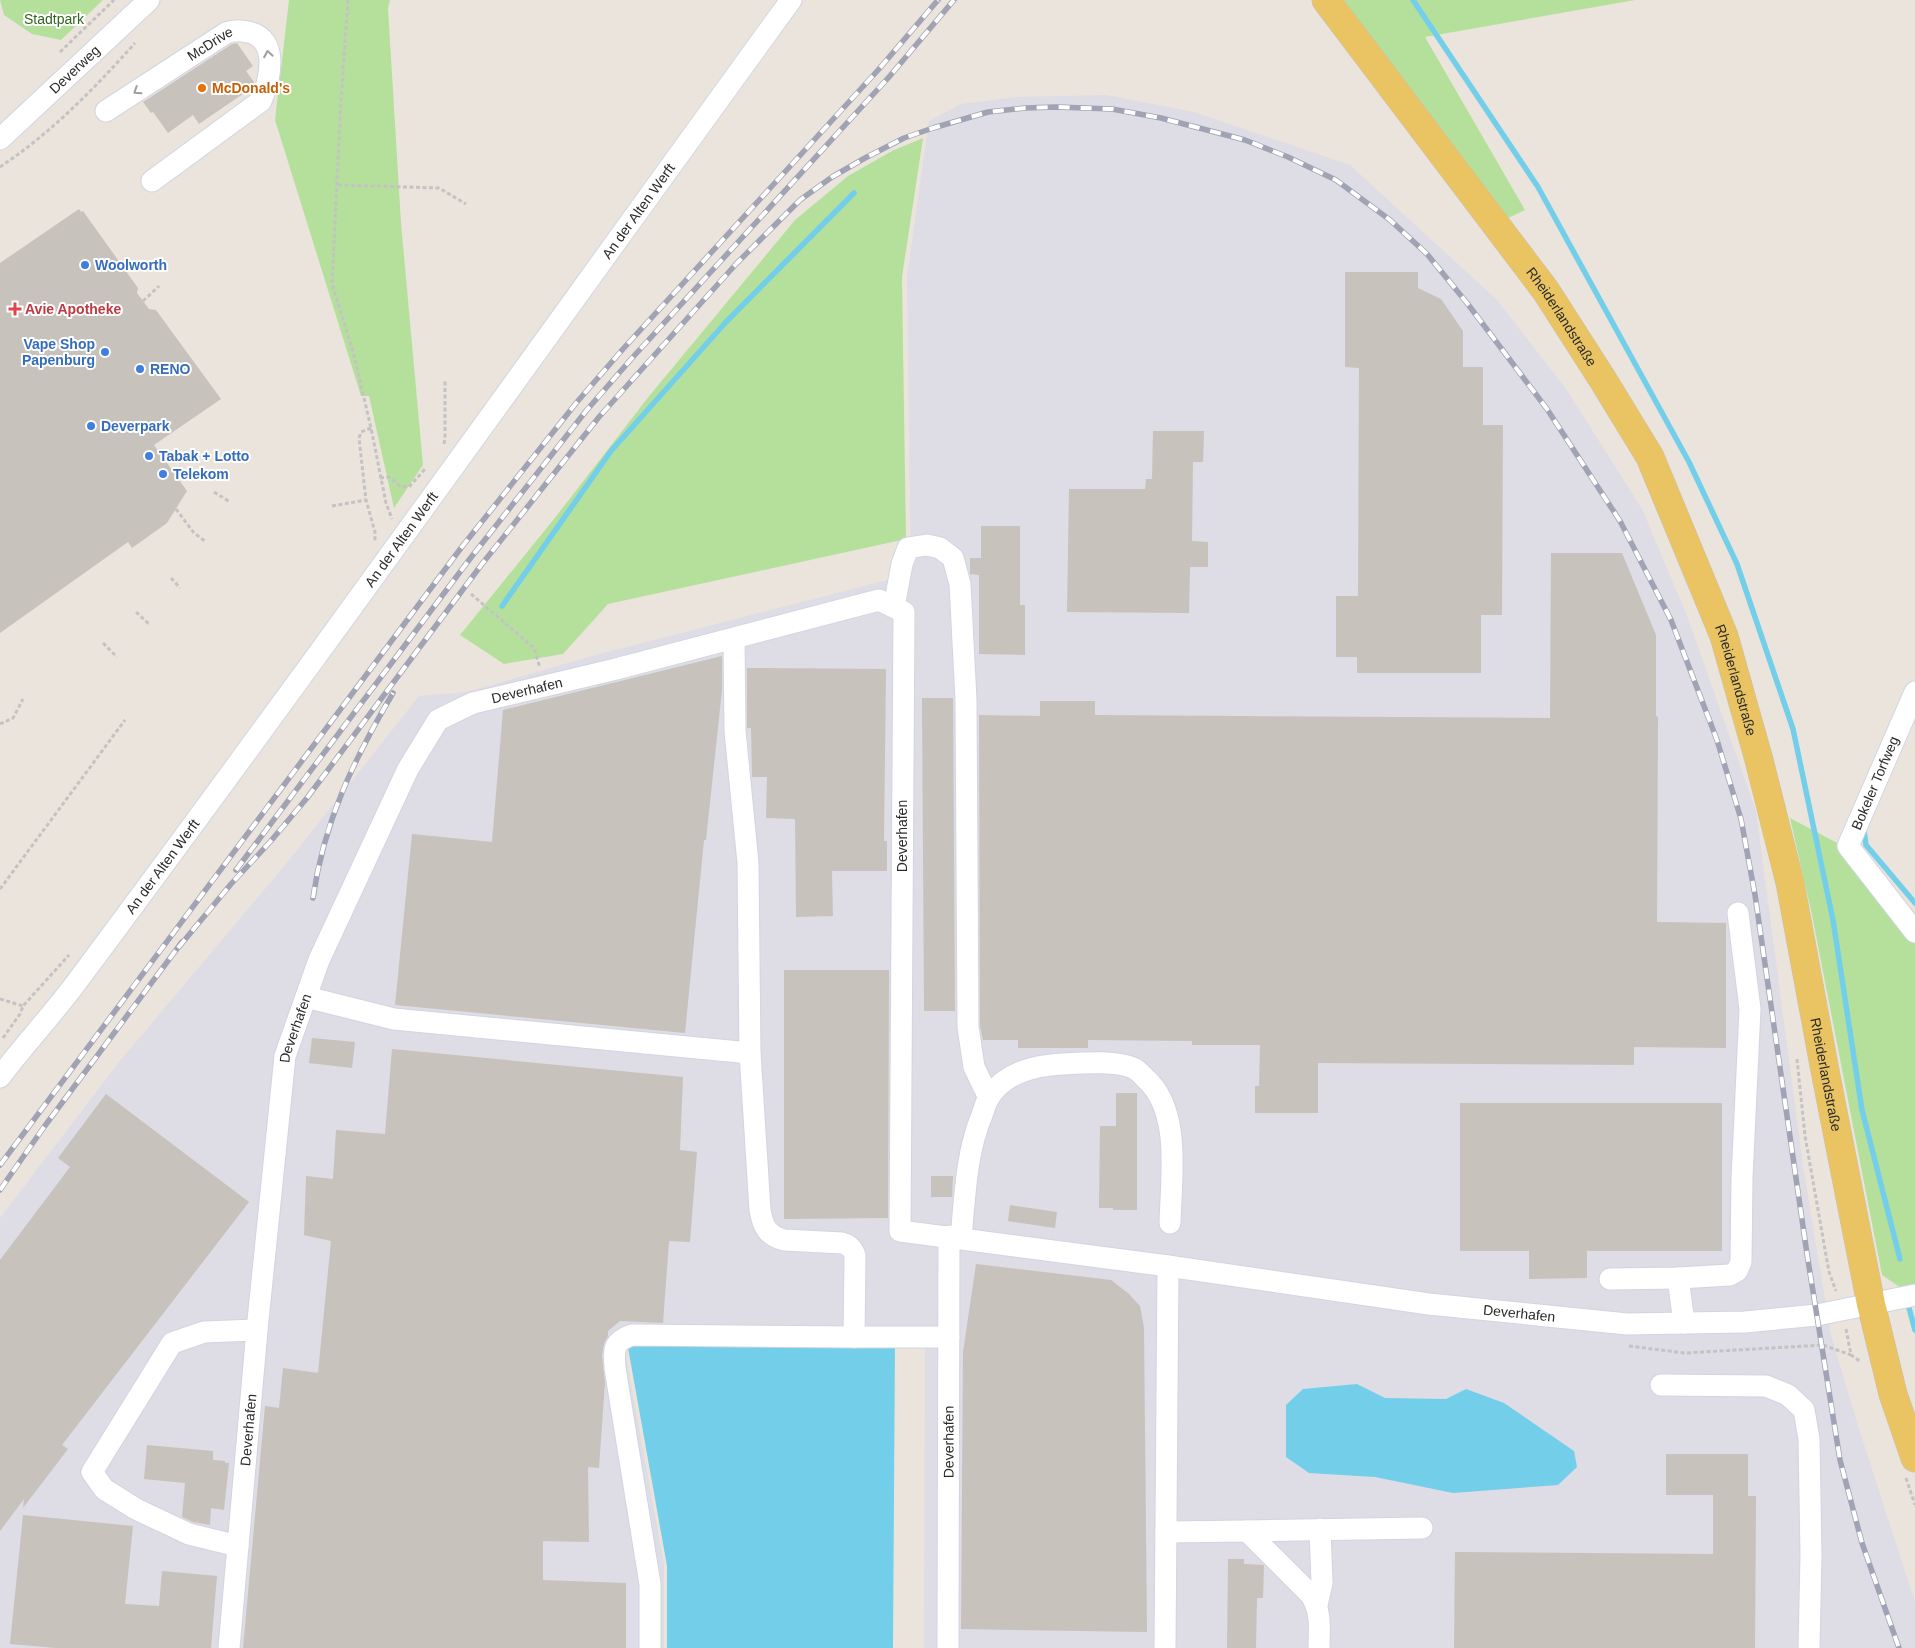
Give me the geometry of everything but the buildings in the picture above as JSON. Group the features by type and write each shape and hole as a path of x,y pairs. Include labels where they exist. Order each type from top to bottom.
{"main road":[{"name":"Rheiderlandstraße","path":"1326,0 1546,291 1650,457 1724,636 1760,760 1790,883 1872,1304 1910,1468"}],"street":[{"name":"Deverweg","path":"0,139 149,0"},
{"name":"An der Alten Werft","path":"1,1072 72,987 183,839 611,252 792,0"},
{"name":"McDrive","path":"106,111 205,46 232,31 252,32 263,39 269,49 270,65 267,87 261,101 152,181"},
{"path":"894,607 902,564 908,548 927,545 940,548 953,558 960,584 966,700 968,1027 974,1067 989,1098"},
{"name":"Deverhafen","path":"229,1648 257,1330 285,1056 319,960 404,778 438,720 472,703 546,686 879,600 904,612 900,1231 1168,1266 1429,1304 1627,1324 1754,1321 1817,1315 1915,1295"},
{"path":"734,638 735,731 748,863 750,1053 760,1210 762,1220 770,1235 777,1238 842,1243 854,1250 854,1337"},
{"name":"Bokeler Torfweg","path":"1915,692 1848,846 1915,932"},
{"path":"1610,1279 1730,1275 1737,1271 1741,1262 1742,1178 1750,1009 1738,913"},
{"path":"306,997 394,1019 750,1053"},
{"path":"955,1237 975,1131 989,1098 1009,1077 1033,1067 1063,1064 1112,1063 1134,1068 1153,1085 1164,1105 1170,1128 1172,1164 1170,1223"},
{"name":"Deverhafen","path":"948,1648 949,1337 955,1237"},
{"path":"1165,1648 1168,1266"},
{"path":"1678,1278 1684,1323"},
{"path":"238,1546 189,1534 136,1508 104,1489 92,1472 172,1344 204,1332 257,1330"},
{"path":"650,1648 650,1584 615,1368 614,1347 620,1339 632,1335 949,1337"},
{"path":"1661,1385 1766,1386 1788,1395 1804,1410 1809,1438 1811,1555 1809,1648"},
{"path":"1166,1532 1422,1528"},
{"path":"1317,1605 1322,1583 1320,1530"},
{"path":"1247,1531 1311,1595 1317,1605 1320,1616 1319,1648"}],"path":[{"path":"54,59 114,0"},
{"path":"348,0 341,92 332,284 354,355 371,428 380,478 386,503 394,524"},
{"path":"0,167 25,150 92,91 136,42"},
{"path":"338,186 439,188 466,204"},
{"path":"143,301 159,286"},
{"path":"438,451 446,438 445,381"},
{"path":"371,428 362,432 359,438 366,500 375,532 373,548"},
{"path":"380,478 389,477 400,486 409,487 428,465"},
{"path":"214,492 230,502"},
{"path":"332,506 366,500"},
{"path":"176,509 194,533 206,542"},
{"path":"171,578 180,588"},
{"path":"471,594 534,648 546,686"},
{"path":"136,612 149,624"},
{"path":"103,644 117,657"},
{"path":"0,724 12,718 22,699"},
{"path":"0,889 125,720"},
{"path":"0,1042 20,1014 23,1006 74,949"},
{"path":"0,999 23,1006"},
{"path":"1797,1058 1805,1136 1829,1272 1843,1310 1851,1354 1864,1364"},
{"path":"1910,1468 1915,1505"}],"shaded area":[{"path":"1107,95 1194,112 1350,165 1497,300 1566,389 1642,509 1687,616 1756,811 1803,1166 1831,1335 1859,1429 1915,1602 1915,1648 924,1648 925,1337 623,1340 664,1564 664,1648 0,1648 0,1218 119,1062 286,864 419,696 467,692 596,655 911,574 907,277 929,121 961,104 1018,97"}],"green space":[{"name":"Stadtpark","path":"0,0 103,0 61,40 32,34 4,15"},
{"path":"289,0 390,0 388,8 401,223 423,465 394,508 369,396 361,396 275,120"},
{"path":"1344,0 1635,0 1425,37 1525,210 1504,220"},
{"path":"923,138 902,277 906,539 608,604 563,654 504,664 460,635 554,519 650,395 795,220 848,176 892,151"},
{"path":"1790,818 1839,844 1915,936 1915,1286 1901,1288 1882,1275 1812,915"}],"water":[{"path":"627,1342 895,1343 893,1648 667,1648 667,1566"},
{"path":"1357,1384 1385,1398 1446,1399 1466,1389 1504,1403 1574,1451 1577,1467 1558,1485 1453,1493 1375,1477 1309,1473 1286,1457 1286,1405 1303,1389"}],"waterway":[{"path":"1413,0 1538,187 1689,462 1737,564 1793,729 1833,920 1862,1110 1900,1259"},
{"path":"502,606 611,451 726,322 854,193"},
{"path":"1864,831 1866,845 1915,903"},
{"path":"1909,1308 1915,1330"}],"railway":[{"path":"0,1165 461,548 577,402 623,349 879,69 938,0"},
{"path":"236,870 469,560 586,411 889,77 954,0"},
{"path":"178,948 231,884 307,798 482,564 599,417 736,264 800,200 832,177 904,138 988,112 1025,108 1112,109 1161,118 1245,140 1288,157 1336,180 1390,220 1427,254 1467,303 1547,409 1620,521 1671,620 1717,740 1741,819 1755,895 1807,1254 1840,1460 1862,1543 1899,1648"},
{"path":"313,898 325,843 342,791 393,693"},
{"path":"0,1190 44,1127 182,942"}],"place":[{"name":"McDonald's","path":"202,88"},
{"name":"Woolworth","path":"85,265"},
{"name":"Avie Apotheke","path":"15,309"},
{"name":"Vape Shop Papenburg","path":"105,352"},
{"name":"RENO","path":"140,369"},
{"name":"Deverpark","path":"91,426"},
{"name":"Tabak + Lotto","path":"149,456"},
{"name":"Telekom","path":"163,474"}]}
